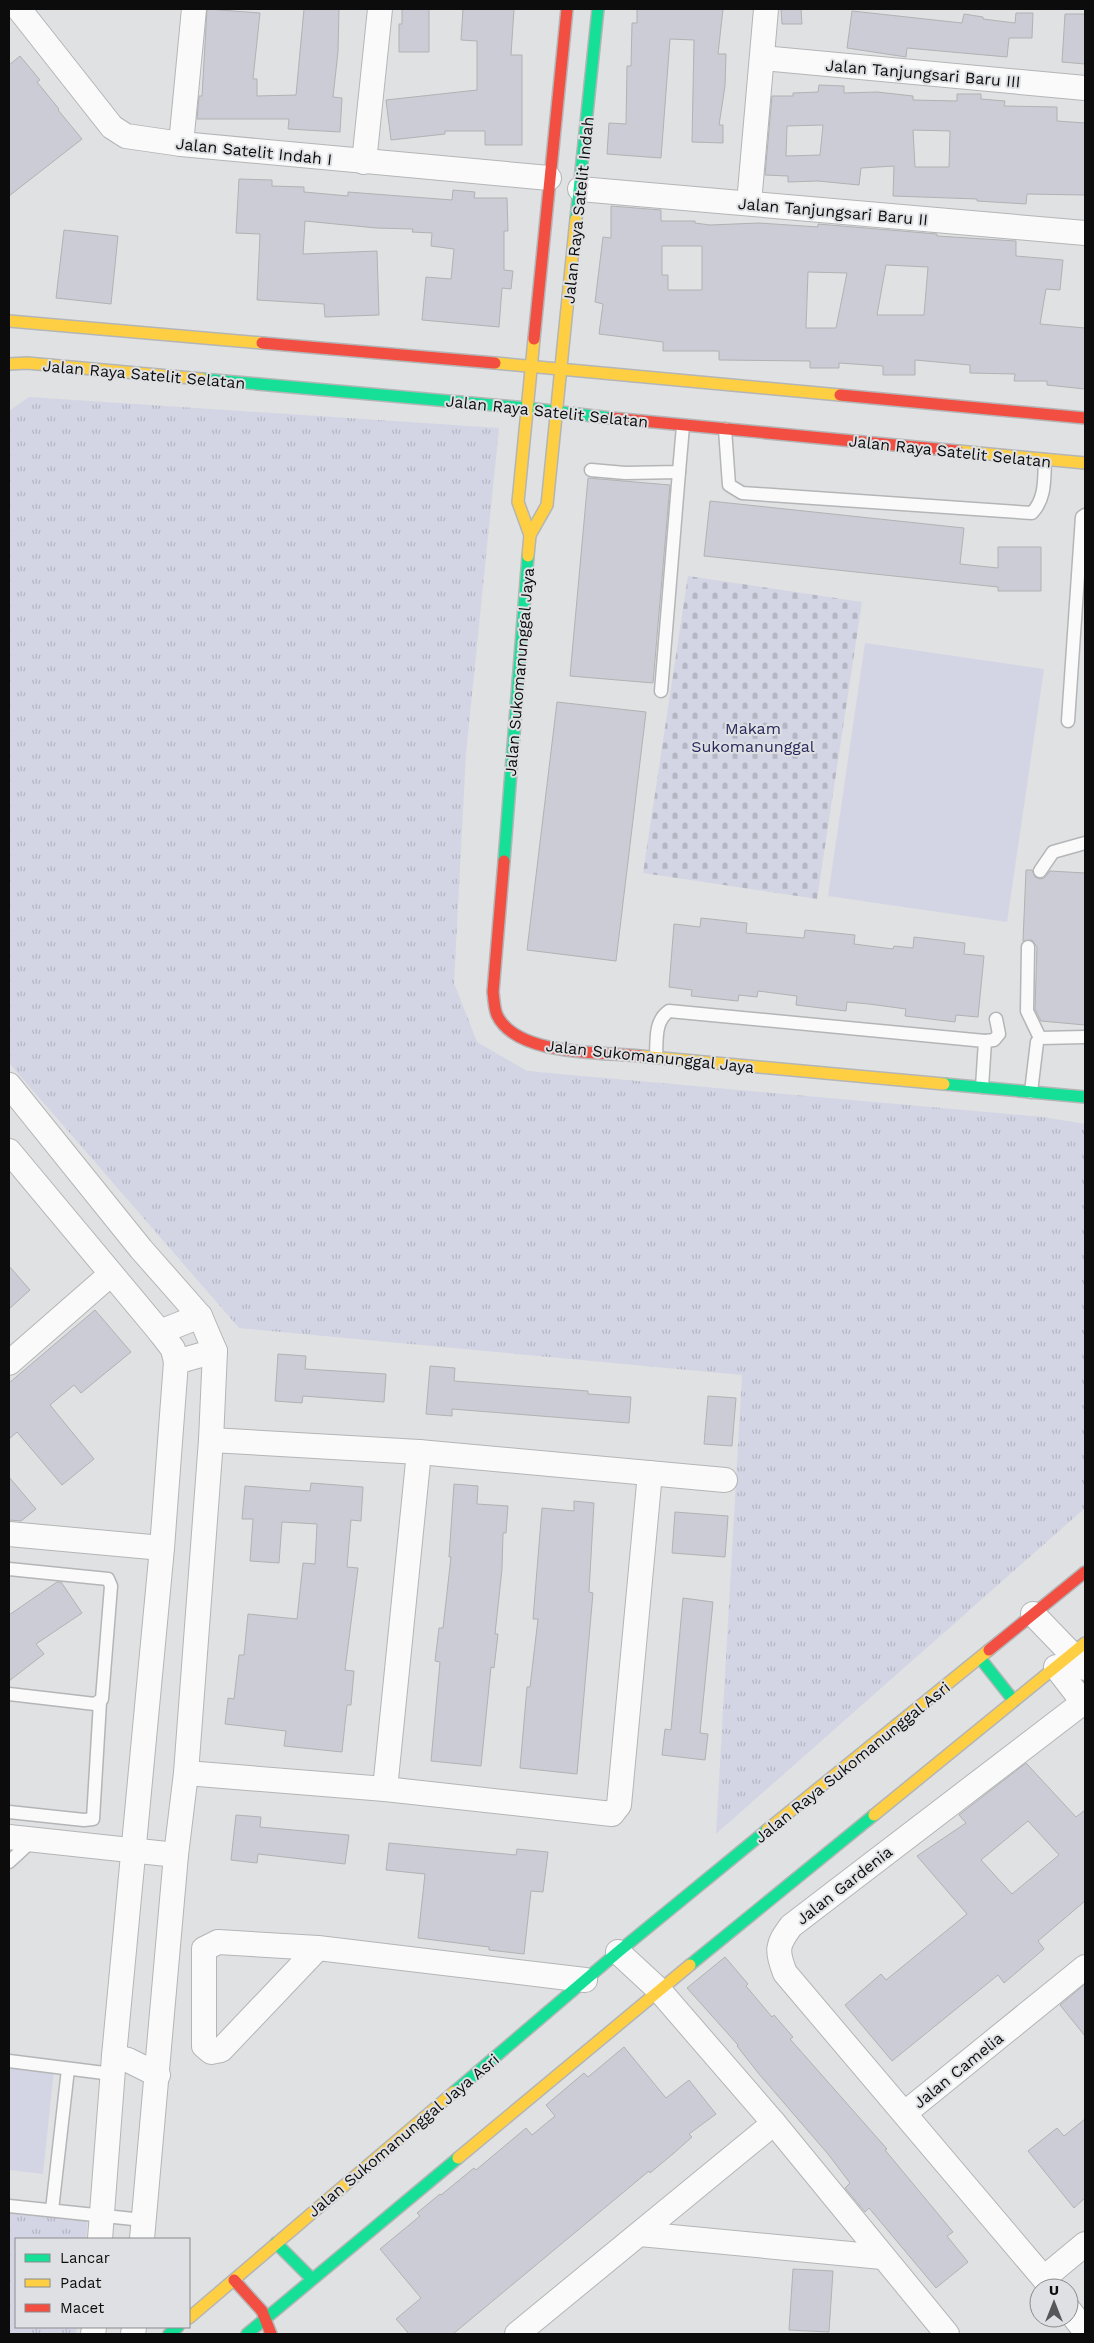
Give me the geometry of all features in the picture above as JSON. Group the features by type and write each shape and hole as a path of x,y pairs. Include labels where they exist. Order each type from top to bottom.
{"street":[{"name":"Jalan Satelit Indah I","path":"19,9 112,127 126,136 181,144 549,178"},
{"path":"181,144 194,9"},
{"path":"364,162 380,9"},
{"name":"Jalan Raya Satelit Indah","path":"527,408 567,9"},
{"name":"Jalan Raya Satelit Indah","path":"556,411 598,9"},
{"path":"749,204 766,9"},
{"name":"Jalan Tanjungsari Baru III","path":"762,58 1085,88"},
{"name":"Jalan Tanjungsari Baru II","path":"580,189 1085,233"},
{"path":"11,318 1085,418"},
{"name":"Jalan Raya Satelit Selatan","path":"9,364 27,363 527,408 683,426 1085,463"},
{"name":"Jalan Sukomanunggal Jaya","path":"527,408 518,502 530,535"},
{"name":"Jalan Sukomanunggal Jaya","path":"556,411 547,504 530,535 493,992 497,1015 515,1037 535,1045 656,1058 1085,1097"},
{"path":"9,1086 141,1249 200,1316 215,1351 211,1440 186,1773 176,1855 158,2075 142,2230"},
{"path":"12,1163 160,1332 173,1349 176,1362 162,1548 132,1850 100,2238"},
{"path":"9,1363 111,1274"},
{"path":"160,1332 200,1316"},
{"path":"176,1362 215,1351"},
{"path":"211,1440 419,1452 725,1480"},
{"path":"385,1788 419,1452"},
{"path":"186,1773 385,1788 607,1815 612,1814 618,1809 650,1473"},
{"path":"9,1534 162,1548"},
{"name":"Jalan Raya Sukomanunggal Asri","path":"618,1952 1085,1572"},
{"path":"1033,1614 1075,1658 1084,1702"},
{"path":"980,1658 1014,1701"},
{"path":"247,2334 659,1990 1014,1701 1075,1658"},
{"name":"Jalan Gardenia","path":"905,2113 785,1972 778,1956 780,1941 791,1926 1084,1702"},
{"path":"9,1837 176,1855"},
{"path":"318,1948 221,2050 211,2052 204,2046 204,1949 218,1942 318,1948 585,1980"},
{"path":"618,1952 659,1990 774,2123 947,2334"},
{"name":"Jalan Sukomanunggal Jaya Asri","path":"190,2317 618,1952"},
{"name":"Jalan Camelia","path":"1044,2278 905,2113 1085,1967"},
{"path":"113,2065 128,2060 158,2075"},
{"path":"517,2334 774,2123"},
{"path":"640,2234 882,2257"},
{"path":"276,2243 312,2280"},
{"path":"1053,2278 1085,2244"},
{"path":"234,2280 266,2317 271,2334"}],"lane":[{"path":"661,691 683,426"},
{"path":"725,429 729,485 742,493 1032,513 1040,505 1044,490 1044,460"},
{"path":"591,470 625,473 679,472"},
{"path":"1068,721 1082,517 1085,515"},
{"path":"1040,871 1053,852 1085,842"},
{"path":"1028,947 1028,1011 1040,1038"},
{"path":"656,1058 658,1024 662,1016 669,1011 985,1041 994,1040 999,1034 996,1019"},
{"path":"1040,1038 1085,1037"},
{"path":"1031,1092 1037,1042 1040,1038"},
{"path":"982,1087 985,1041"},
{"path":"9,1569 108,1579 111,1586 103,1694 100,1702 92,1819 84,1820 9,1812"},
{"path":"9,1694 96,1704 100,1702"},
{"path":"9,1862 34,1839"},
{"path":"9,2061 68,2069 113,2065"},
{"path":"52,2210 68,2069"},
{"path":"9,2206 101,2214 142,2230"}],"green space":[{"path":"29,397 499,428 466,754 454,983 477,1042 527,1071 1043,1117 1085,1124 1085,1508 716,1834 742,1375 239,1328 9,1063 9,411"},
{"name":"Makam Sukomanunggal","path":"688,576 862,602 817,899 643,873"},
{"path":"865,643 1044,669 1007,922 828,896"},
{"path":"9,2065 54,2070 43,2174 9,2170"},
{"path":"9,2209 88,2217 86,2238 15,2238 15,2328 77,2328 76,2334 9,2334"}],"building":[{"path":"207,9 260,13 253,79 257,79 257,96 296,95 304,9 339,9 338,52 333,97 342,98 340,132 288,129 289,119 197,119 199,96 202,96"},
{"path":"402,9 429,9 429,52 399,52 399,24 402,24"},
{"path":"463,9 514,9 511,55 522,55 522,145 485,145 485,131 445,131 445,134 391,140 386,100 477,90 477,41 461,40"},
{"path":"637,9 723,9 718,54 726,54 725,86 719,125 723,125 723,143 692,142 694,40 670,39 661,158 607,154 609,123 626,124 627,66 631,66 632,23 637,23"},
{"path":"781,9 801,9 802,24 782,24"},
{"path":"852,11 962,23 964,14 983,17 983,19 1015,23 1016,13 1033,13 1032,38 1009,38 1007,57 907,48 906,57 847,48"},
{"path":"1065,14 1085,14 1085,64 1062,62"},
{"path":"20,56 40,80 37,82 82,139 9,196 9,65"},
{"path":"819,85 844,86 844,93 877,92 913,96 913,100 957,101 957,94 981,94 981,99 1005,101 1004,106 1057,107 1057,121 1085,123 1085,195 1027,194 1026,204 977,201 977,199 893,196 894,166 861,168 859,185 818,181 788,182 788,176 765,175 772,96 793,96 793,93 818,92","holes":["823,125 820,155 786,156 787,126","913,130 950,131 949,167 915,167"]},
{"path":"239,179 272,180 272,186 304,187 304,192 348,196 348,192 452,200 453,190 475,192 474,198 507,198 508,231 504,231 504,270 513,271 511,289 502,288 499,327 422,320 426,277 451,279 454,249 431,246 432,233 412,232 413,229 376,228 305,221 303,254 377,251 379,315 325,317 324,304 257,300 260,234 236,233"},
{"path":"611,206 661,210 661,221 695,221 695,223 710,225 759,223 818,227 818,224 937,234 937,236 1016,241 1016,256 1063,260 1060,290 1046,289 1040,324 1085,328 1085,389 1047,385 1047,381 1014,381 1015,374 970,373 970,365 915,360 915,375 883,375 883,366 839,363 839,368 810,368 810,361 719,360 719,351 663,351 663,342 599,334 603,304 595,302 603,237 611,238","holes":["662,246 702,246 702,290 668,290 668,275 662,275","886,265 928,267 924,315 877,315","808,272 847,273 836,328 806,328"]},
{"path":"64,230 118,236 111,304 56,298"},
{"path":"588,478 670,485 653,683 570,676"},
{"path":"710,501 964,528 960,564 998,568 998,547 1041,547 1041,591 998,591 998,587 704,556"},
{"path":"557,702 646,712 616,961 527,950"},
{"path":"1026,870 1032,870 1035,877 1040,879 1044,878 1050,871 1085,873 1085,1025 1041,1021 1035,1009 1037,947 1032,940 1023,941"},
{"path":"701,918 747,923 746,933 804,938 805,930 855,935 854,944 893,949 894,946 913,948 914,937 965,943 964,954 984,956 978,1017 956,1015 955,1022 905,1016 906,1009 847,1002 846,1011 796,1005 797,996 758,991 757,997 739,995 738,1001 691,996 692,990 669,987 674,924 700,927"},
{"path":"9,1266 30,1290 9,1309"},
{"path":"95,1310 131,1352 81,1393 74,1385 50,1405 94,1459 62,1485 17,1432 9,1439 9,1383"},
{"path":"278,1354 306,1356 305,1369 386,1374 384,1402 303,1396 302,1403 275,1401"},
{"path":"430,1366 455,1368 454,1381 588,1391 588,1394 631,1397 629,1423 452,1409 452,1416 426,1414"},
{"path":"708,1396 736,1398 732,1446 704,1444"},
{"path":"9,1477 36,1509 21,1521 9,1520"},
{"path":"311,1483 363,1487 361,1521 351,1520 347,1567 358,1568 345,1670 354,1671 351,1705 347,1705 342,1752 284,1746 286,1731 225,1724 228,1698 234,1699 239,1655 244,1655 248,1614 297,1619 303,1563 315,1564 317,1524 282,1522 279,1563 250,1561 253,1519 242,1519 245,1486 310,1491"},
{"path":"454,1484 478,1486 477,1504 508,1506 506,1533 503,1533 502,1569 495,1634 498,1634 494,1668 491,1667 481,1766 431,1761 440,1662 435,1661 439,1628 443,1628 451,1557 449,1557"},
{"path":"574,1501 594,1503 589,1592 593,1593 577,1774 520,1768 527,1687 530,1687 538,1619 533,1619 542,1508 574,1511"},
{"path":"675,1512 728,1516 725,1557 672,1553"},
{"path":"57,1582 61,1582 82,1613 36,1644 44,1654 9,1681 9,1615"},
{"path":"683,1598 713,1602 700,1733 708,1734 705,1760 662,1755 665,1729 671,1730"},
{"path":"1026,1763 1076,1817 1085,1810 1085,1901 1038,1941 1044,1949 1004,1983 998,1975 892,2061 845,2005 881,1974 886,1980 967,1914 917,1856 966,1823 959,1815","holes":["1028,1821 1059,1855 1012,1894 981,1860"]},
{"path":"236,1815 261,1817 260,1827 349,1835 345,1864 258,1854 257,1863 231,1860"},
{"path":"389,1843 516,1855 517,1849 548,1852 543,1892 531,1891 524,1954 489,1950 489,1947 418,1938 425,1874 386,1870"},
{"path":"725,1957 748,1984 746,1986 772,2017 774,2015 793,2037 790,2039 887,2149 885,2150 953,2232 947,2236 968,2262 936,2288 869,2208 865,2212 845,2188 850,2183 828,2154 759,2074 738,2045 687,1988"},
{"path":"1085,1984 1085,2036 1060,2005"},
{"path":"624,2047 666,2098 689,2080 716,2114 689,2134 692,2137 674,2153 650,2173 649,2171 453,2334 409,2334 396,2319 421,2298 380,2249 420,2216 417,2213 474,2168 476,2170 526,2128 532,2135 555,2116 546,2105 584,2073 588,2077"},
{"path":"1085,2119 1085,2198 1074,2208 1028,2151 1057,2128 1064,2136"},
{"path":"793,2269 833,2271 829,2332 789,2330"}],"traffic: fast":[{"path":"576,219 598,9"},
{"path":"202,379 527,408 611,418"},
{"path":"504,861 528,556"},
{"path":"944,1084 1085,1097"},
{"path":"980,1658 1014,1701"},
{"path":"690,1965 874,1815"},
{"path":"454,2092 618,1952 767,1830"},
{"path":"247,2334 458,2158"},
{"path":"276,2243 312,2279"},
{"path":"169,2334 177,2328"}],"traffic: slow":[{"path":"530,535 547,505 576,219"},
{"path":"9,321 262,343"},
{"path":"528,556 530,535 518,502 534,339"},
{"path":"9,364 27,363 202,379"},
{"path":"495,363 840,395"},
{"path":"958,451 1085,463"},
{"path":"640,1056 944,1084"},
{"path":"874,1815 1085,1643"},
{"path":"767,1830 989,1650"},
{"path":"458,2158 690,1965"},
{"path":"190,2317 454,2092"}],"traffic: jam":[{"path":"534,339 567,9"},
{"path":"262,343 495,363"},
{"path":"840,395 1085,418"},
{"path":"611,418 958,451"},
{"path":"504,861 493,992 497,1015 507,1028 522,1038 540,1045 583,1052 640,1056"},
{"path":"989,1650 1085,1572"},
{"path":"234,2280 262,2311 271,2334"}]}
